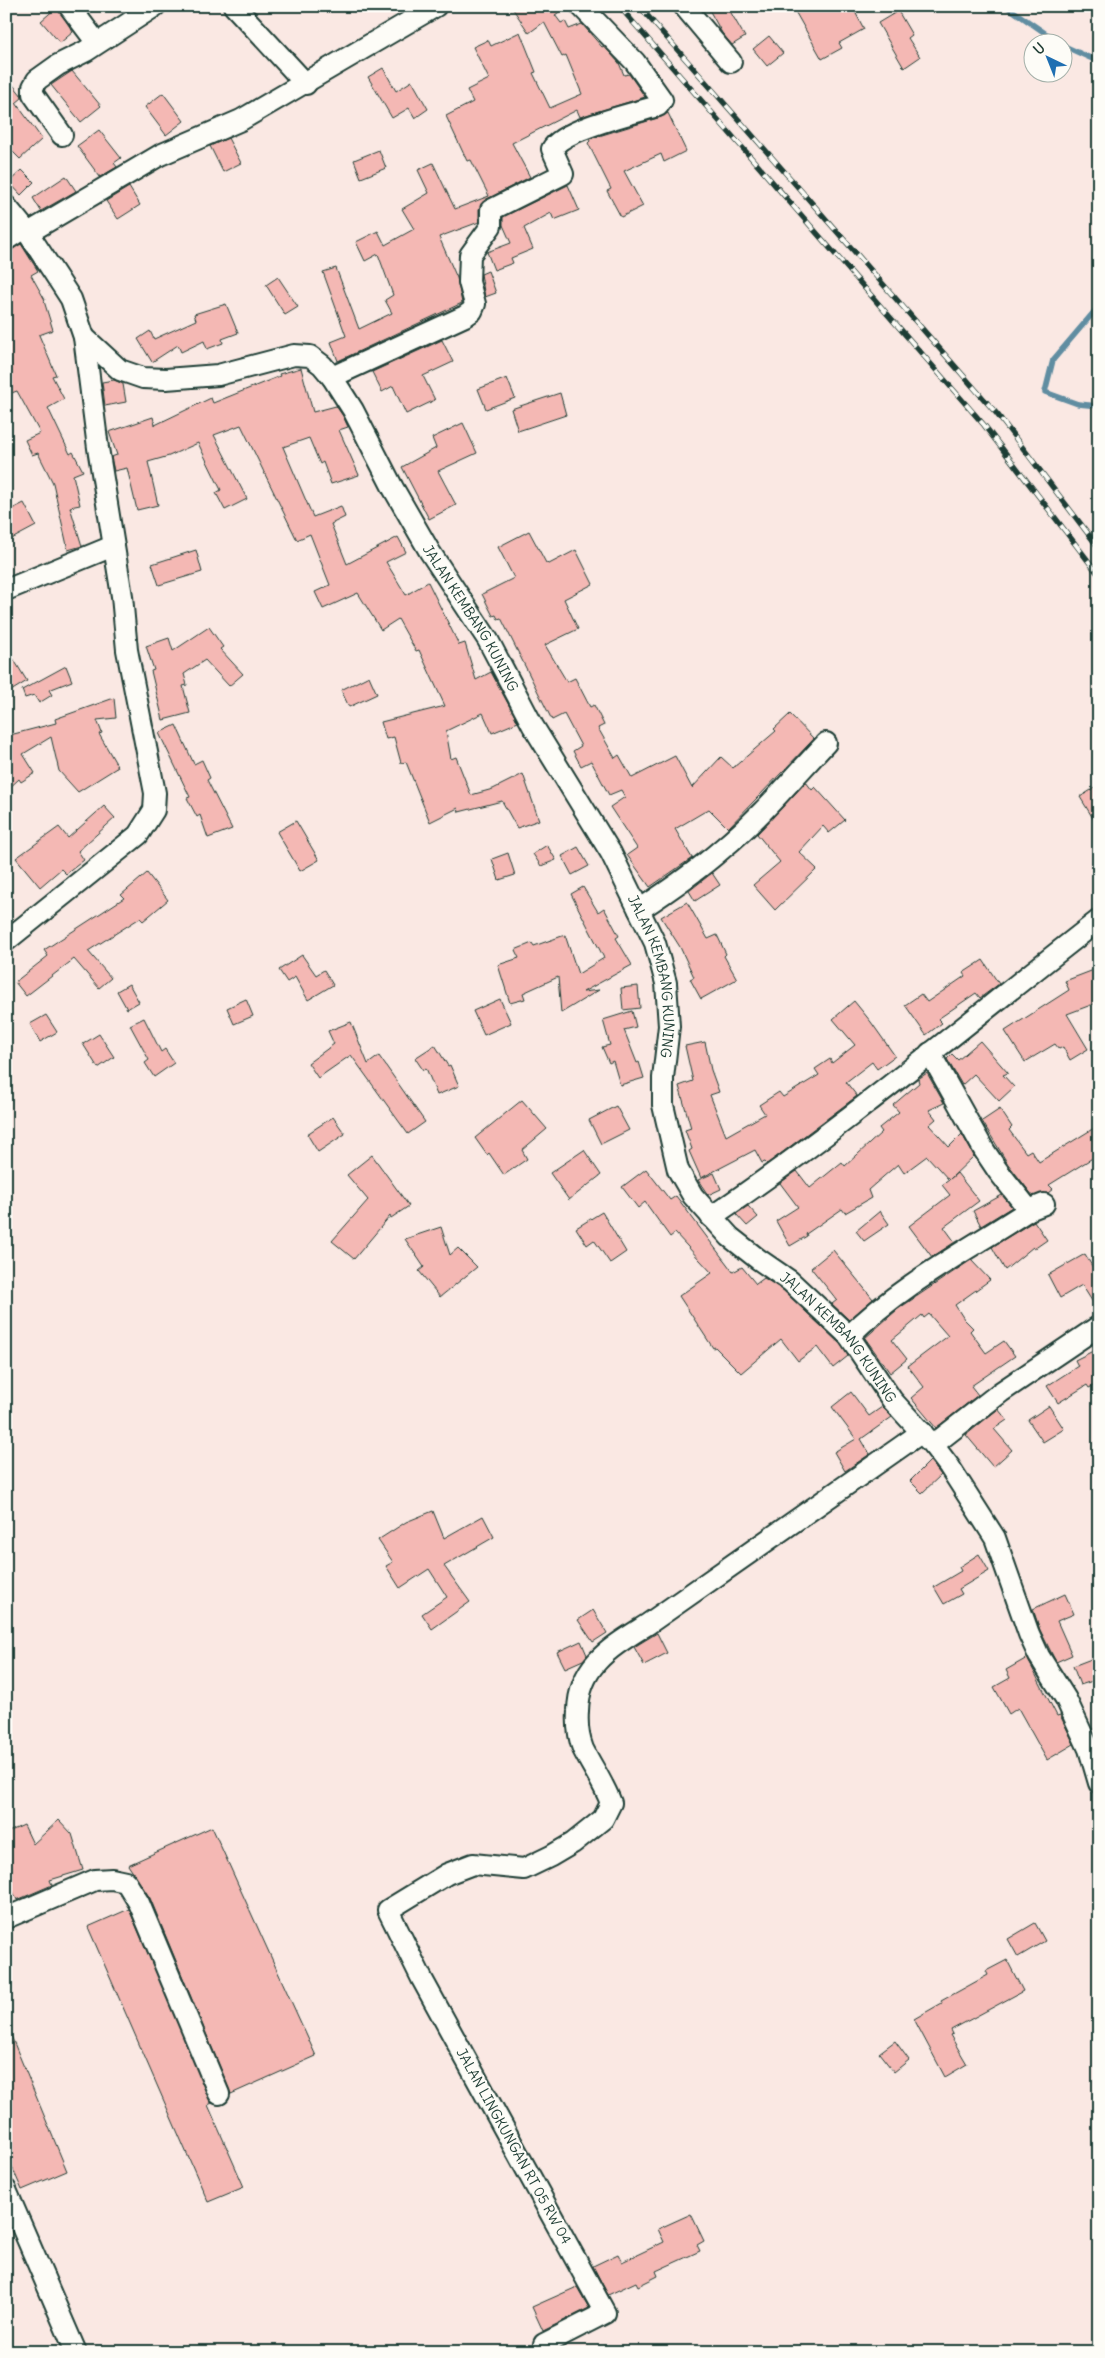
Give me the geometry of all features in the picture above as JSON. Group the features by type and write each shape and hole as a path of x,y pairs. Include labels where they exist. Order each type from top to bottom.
{"street":[{"path":"69,6 97,43"},
{"path":"62,135 33,94 33,87 37,80 58,65 86,51 155,6"},
{"path":"234,6 306,84"},
{"path":"6,240 26,231 160,155 241,120 306,84 436,6"},
{"path":"332,377 472,311 475,304 469,282 470,255 491,226 491,210 563,174 552,149 560,140 573,132 658,106 662,100 635,62 581,6"},
{"path":"684,6 731,62"},
{"path":"6,206 26,231 71,299 84,337 132,677 154,793 154,810 138,835 6,940"},
{"name":"JALAN KEMBANG KUNING","path":"84,337 120,370 143,378 166,379 218,375 294,355 310,356 322,365 332,377 353,410 393,488 430,552 488,640 533,726 611,853 655,943 666,983 669,1026 662,1105 678,1170 693,1196 730,1236 758,1260 775,1269 802,1290 848,1336 892,1400 927,1438 995,1538 1029,1634 1039,1656 1059,1685 1073,1713 1089,1749 1099,1783"},
{"path":"6,590 113,546"},
{"path":"639,910 675,886 723,849 763,811 826,743"},
{"path":"711,1217 821,1139 1099,920"},
{"path":"848,1336 892,1298 1036,1207 998,1171 984,1150 930,1053"},
{"path":"927,1438 1001,1392 1099,1326"},
{"name":"JALAN LINGKUNGAN RT 05 RW 04","path":"548,2352 544,2344 605,2313 422,1980 388,1910 446,1874 473,1864 524,1869 573,1843 603,1819 611,1803 605,1787 583,1748 577,1730 578,1697 584,1679 594,1664 614,1645 927,1438"},
{"path":"6,1918 95,1880 112,1879 126,1882 139,1903 219,2094"},
{"path":"6,2190 76,2352"}],"building":[{"path":"511,6 568,6 555,15 561,23 565,21 569,29 582,24 619,63 624,75 629,74 645,97 580,117 577,110 512,143 530,177 485,200 479,209 479,222 439,237 457,278 462,303 338,361 331,342 346,336 323,272 336,268 359,329 392,313 385,300 393,295 378,254 365,261 356,242 378,231 385,245 414,229 402,209 429,193 418,170 433,163 455,209 489,196 471,160 467,161 446,116 473,102 467,90 489,79 473,47 488,40 491,46 520,32 536,72 533,73 550,108 582,94 566,55 562,57 544,22 529,33"},
{"path":"707,6 727,6 745,37 732,45 722,33"},
{"path":"792,6 852,6 864,29 839,43 842,48 822,59"},
{"path":"57,7 73,32 60,43 41,21"},
{"path":"898,11 912,35 908,38 920,57 904,68 878,23"},
{"path":"769,36 783,53 767,66 753,49"},
{"path":"383,68 396,91 412,81 428,109 415,118 409,108 392,118 368,77"},
{"path":"72,71 101,106 81,122 51,85"},
{"path":"6,76 22,96 16,103 42,139 20,159 6,145"},
{"path":"163,93 184,121 166,135 145,107"},
{"path":"668,113 686,151 664,162 661,154 624,171 643,206 621,217 607,191 611,189 588,143 589,139 661,117"},
{"path":"99,130 121,158 114,163 117,167 100,177 77,146"},
{"path":"228,138 241,163 223,172 210,146"},
{"path":"379,150 386,168 361,178 354,160"},
{"path":"22,170 34,182 21,195 9,182"},
{"path":"66,176 76,191 41,211 33,198"},
{"path":"568,185 579,210 554,220 551,213 524,228 533,249 511,258 513,263 494,270 487,252 511,243 503,225 503,217"},
{"path":"129,187 140,205 118,219 106,201"},
{"path":"21,244 38,271 31,275 45,300 53,330 39,335 56,375 52,376 64,399 48,408 70,454 73,452 83,471 73,475 80,505 70,507 82,546 68,550 53,483 38,453 32,455 25,440 40,433 17,391 6,395 6,252"},
{"path":"488,271 496,293 485,297 481,274"},
{"path":"278,277 298,307 285,315 266,285"},
{"path":"226,304 238,333 222,339 223,343 207,349 204,341 181,352 178,345 152,362 138,339 150,331 154,339 196,320 194,314"},
{"path":"442,340 453,362 423,376 435,400 406,414 393,386 382,392 372,372"},
{"path":"301,368 313,412 336,406 343,416 348,427 339,430 359,475 331,484 323,462 320,464 309,438 283,447 313,517 341,506 345,517 331,524 347,564 398,537 406,552 386,562 406,595 428,582 459,645 465,643 476,680 491,672 518,722 492,733 483,713 446,731 451,759 456,757 471,795 493,789 523,774 539,820 517,828 502,801 459,812 458,808 430,822 406,762 401,763 394,737 386,739 381,722 445,706 419,650 416,651 398,619 381,630 358,593 323,609 315,592 330,585 310,534 297,540 241,425 214,435 247,499 225,510 216,493 221,490 198,443 169,456 148,462 158,505 137,510 127,468 114,471 111,457 117,455 109,432 153,417 155,425 211,398 213,403 280,376 279,374"},
{"path":"507,378 515,398 486,409 478,389"},
{"path":"114,380 123,384 126,402 105,406 102,382"},
{"path":"560,393 566,415 518,431 511,409"},
{"path":"463,423 477,453 438,471 456,505 429,519 402,467 436,448 432,438"},
{"path":"24,503 36,526 6,542 6,512"},
{"path":"529,531 546,563 549,564 576,550 593,584 564,599 578,629 545,645 567,682 575,678 590,707 594,705 604,725 598,728 615,758 619,755 632,778 675,756 692,788 721,757 733,768 776,731 774,729 790,714 814,739 728,828 709,809 675,829 692,858 650,887 627,855 637,848 610,807 625,797 621,790 609,795 591,761 581,766 573,751 581,746 564,714 552,720 501,618 498,619 496,615 493,616 482,594 514,578 498,547"},
{"path":"196,550 202,572 159,585 152,564"},
{"path":"209,627 223,647 220,649 243,674 229,686 205,660 184,674 187,685 183,686 190,713 163,720 151,671 154,670 146,646 169,638 173,651"},
{"path":"6,647 27,681 6,694"},
{"path":"66,666 72,681 49,690 52,695 39,703 34,695 25,698 22,690"},
{"path":"369,676 377,694 349,707 341,690"},
{"path":"114,698 116,718 97,720 102,733 99,734 118,767 78,792 59,771 51,737 23,754 35,773 21,782 19,779 6,791 6,729 10,735 56,723 55,719"},
{"path":"176,725 194,764 202,760 210,778 207,780 232,829 208,838 200,815 197,817 187,798 190,797 159,733"},
{"path":"806,782 812,790 815,787 845,820 829,833 823,826 799,852 817,869 775,910 753,885 780,862 757,834"},
{"path":"1099,785 1099,828 1080,797"},
{"path":"104,806 115,818 78,851 84,860 66,874 61,869 40,887 16,858 59,827 68,838"},
{"path":"296,821 319,860 300,871 277,832"},
{"path":"547,845 556,860 541,866 533,854"},
{"path":"578,847 589,866 572,875 562,856"},
{"path":"508,853 515,875 499,880 492,859"},
{"path":"147,873 168,900 143,921 140,918 88,951 111,978 99,988 74,959 26,996 15,982 48,956 44,950 124,898 121,895"},
{"path":"712,873 720,885 695,901 689,891"},
{"path":"583,887 598,912 604,908 619,936 616,938 632,965 583,992 599,990 561,1013 558,977 523,993 525,999 510,1003 498,965 519,958 515,950 532,943 534,946 565,935 578,974 604,958 571,894"},
{"path":"687,902 708,939 717,935 726,954 724,956 737,979 701,999 690,979 694,977 680,947 661,917"},
{"path":"302,955 316,975 324,970 333,985 308,1000 295,977 287,982 279,970"},
{"path":"983,960 999,984 980,998 976,993 938,1019 942,1023 926,1035 905,1005 921,994 927,1002 965,976 963,973"},
{"path":"1099,968 1099,1002 1067,1014 1088,1049 1070,1060 1063,1047 1059,1049 1055,1044 1025,1062 1005,1031 1069,990 1065,981"},
{"path":"129,984 139,1002 127,1009 117,991"},
{"path":"638,986 640,1008 623,1010 621,988"},
{"path":"246,999 253,1016 234,1024 227,1008"},
{"path":"500,999 511,1023 484,1035 473,1011"},
{"path":"854,1001 895,1056 877,1069 872,1062 846,1082 857,1096 767,1164 765,1162 762,1163 755,1150 701,1178 689,1151 692,1149 685,1130 691,1128 679,1086 693,1081 685,1046 705,1042 711,1070 719,1092 710,1095 726,1136 765,1114 759,1105 779,1092 783,1097 819,1075 815,1069 830,1059 832,1063 855,1045 833,1019"},
{"path":"632,1011 636,1027 624,1030 637,1063 639,1062 644,1078 620,1085 613,1061 609,1063 602,1047 610,1045 603,1020"},
{"path":"46,1015 57,1032 40,1042 30,1024"},
{"path":"144,1018 161,1052 165,1049 174,1063 154,1077 145,1063 149,1060 130,1025"},
{"path":"351,1022 368,1064 379,1056 425,1122 408,1134 351,1055 318,1078 308,1063 334,1044 328,1031"},
{"path":"99,1034 114,1057 98,1068 83,1044"},
{"path":"980,1041 1008,1073 1003,1075 1014,1087 999,1101 974,1074 962,1085 947,1059 952,1054 958,1060"},
{"path":"435,1045 448,1066 450,1065 459,1086 437,1095 426,1068 423,1070 415,1058"},
{"path":"927,1073 944,1103 929,1110 936,1119 929,1125 949,1147 962,1134 974,1156 950,1179 957,1173 979,1201 944,1227 955,1242 932,1257 909,1226 950,1195 942,1185 949,1180 927,1156 904,1173 898,1164 868,1190 871,1198 845,1213 842,1209 806,1234 807,1236 790,1246 776,1221 798,1207 780,1183 797,1171 810,1188 842,1162 845,1166 882,1132 879,1128 899,1112 893,1105 919,1083 918,1079"},
{"path":"522,1100 547,1129 522,1150 527,1159 504,1175 489,1153 487,1155 475,1138"},
{"path":"616,1106 629,1130 601,1144 589,1120"},
{"path":"1000,1109 1012,1127 1009,1130 1026,1153 1031,1150 1039,1162 1099,1125 1099,1154 1049,1185 1053,1189 1048,1193 1033,1196 1008,1164 982,1121"},
{"path":"333,1117 345,1134 318,1152 307,1134"},
{"path":"584,1150 601,1175 569,1200 550,1173"},
{"path":"372,1155 409,1206 391,1218 390,1216 354,1259 332,1241 368,1200 347,1175"},
{"path":"646,1169 670,1200 676,1196 733,1272 742,1267 756,1284 764,1278 783,1290 840,1344 848,1356 833,1368 817,1347 798,1361 781,1339 741,1373 715,1347 713,1348 679,1296 712,1273 675,1233 670,1237 645,1202 638,1208 622,1187"},
{"path":"714,1173 721,1189 708,1195 698,1180"},
{"path":"1002,1195 1012,1207 981,1226 973,1211"},
{"path":"748,1206 758,1217 747,1226 736,1214"},
{"path":"880,1211 889,1224 864,1241 856,1231"},
{"path":"602,1212 626,1252 610,1263 594,1240 587,1245 576,1228"},
{"path":"1034,1221 1047,1240 1034,1249 1033,1247 1005,1270 992,1247"},
{"path":"441,1227 450,1255 458,1248 477,1267 440,1297 419,1271 424,1267 405,1239"},
{"path":"833,1250 873,1299 849,1320 832,1304 837,1300 811,1268"},
{"path":"1085,1254 1099,1278 1099,1312 1082,1285 1060,1298 1048,1275"},
{"path":"971,1260 990,1280 955,1305 964,1319 973,1328 970,1331 986,1353 1004,1341 1015,1356 971,1386 978,1395 936,1428 911,1398 924,1387 908,1366 948,1336 929,1314 924,1318 922,1315 892,1340 907,1359 890,1373 865,1338 898,1309"},
{"path":"1099,1348 1099,1383 1089,1388 1087,1385 1058,1403 1047,1386 1078,1366 1075,1360"},
{"path":"851,1392 869,1416 882,1407 892,1417 861,1439 870,1454 845,1471 834,1452 856,1439 832,1407"},
{"path":"1049,1406 1064,1429 1043,1442 1028,1420"},
{"path":"998,1409 1007,1420 994,1429 1012,1450 993,1467 966,1435"},
{"path":"930,1461 941,1475 922,1493 910,1481"},
{"path":"433,1511 444,1538 483,1516 494,1537 444,1566 470,1602 432,1629 422,1614 447,1597 429,1569 400,1588 386,1566 393,1562 378,1540 406,1522"},
{"path":"979,1554 989,1571 959,1589 962,1594 944,1604 934,1587 961,1571 959,1567"},
{"path":"1065,1594 1074,1614 1057,1621 1072,1655 1056,1662 1040,1630 1033,1609"},
{"path":"593,1610 607,1633 593,1642 578,1620"},
{"path":"657,1633 667,1653 644,1665 634,1647"},
{"path":"581,1641 587,1655 583,1660 565,1668 557,1652"},
{"path":"1099,1656 1099,1679 1080,1685 1073,1666"},
{"path":"1027,1658 1057,1716 1060,1715 1074,1744 1047,1760 1018,1708 1009,1714 994,1687 1010,1678 1006,1670"},
{"path":"59,1820 72,1834 83,1870 50,1880 52,1885 17,1900 6,1878 6,1833 24,1825 33,1844"},
{"path":"212,1827 316,2056 231,2094 150,1898 128,1865"},
{"path":"129,1909 212,2103 208,2105 244,2187 208,2202 88,1927"},
{"path":"1035,1923 1045,1941 1018,1957 1008,1939"},
{"path":"1007,1960 1023,1991 951,2030 953,2034 950,2035 967,2064 945,2077 914,2019 942,2003 941,2001 988,1975 986,1971"},
{"path":"7,2026 67,2171 22,2190 6,2153"},
{"path":"895,2041 909,2060 894,2072 879,2053"},
{"path":"691,2214 704,2241 697,2245 700,2251 656,2271 658,2276 638,2286 636,2282 608,2295 593,2266 618,2254 622,2262 664,2242 658,2229"},
{"path":"577,2287 589,2308 543,2331 532,2307"}],"waterway":[{"path":"1006,6 1044,32"},
{"path":"1072,50 1099,62"},
{"path":"1099,306 1053,360 1045,392 1078,404 1099,406"}],"railway":[{"path":"619,6 984,425 1099,575"},
{"path":"639,6 997,414 1099,548"}]}
